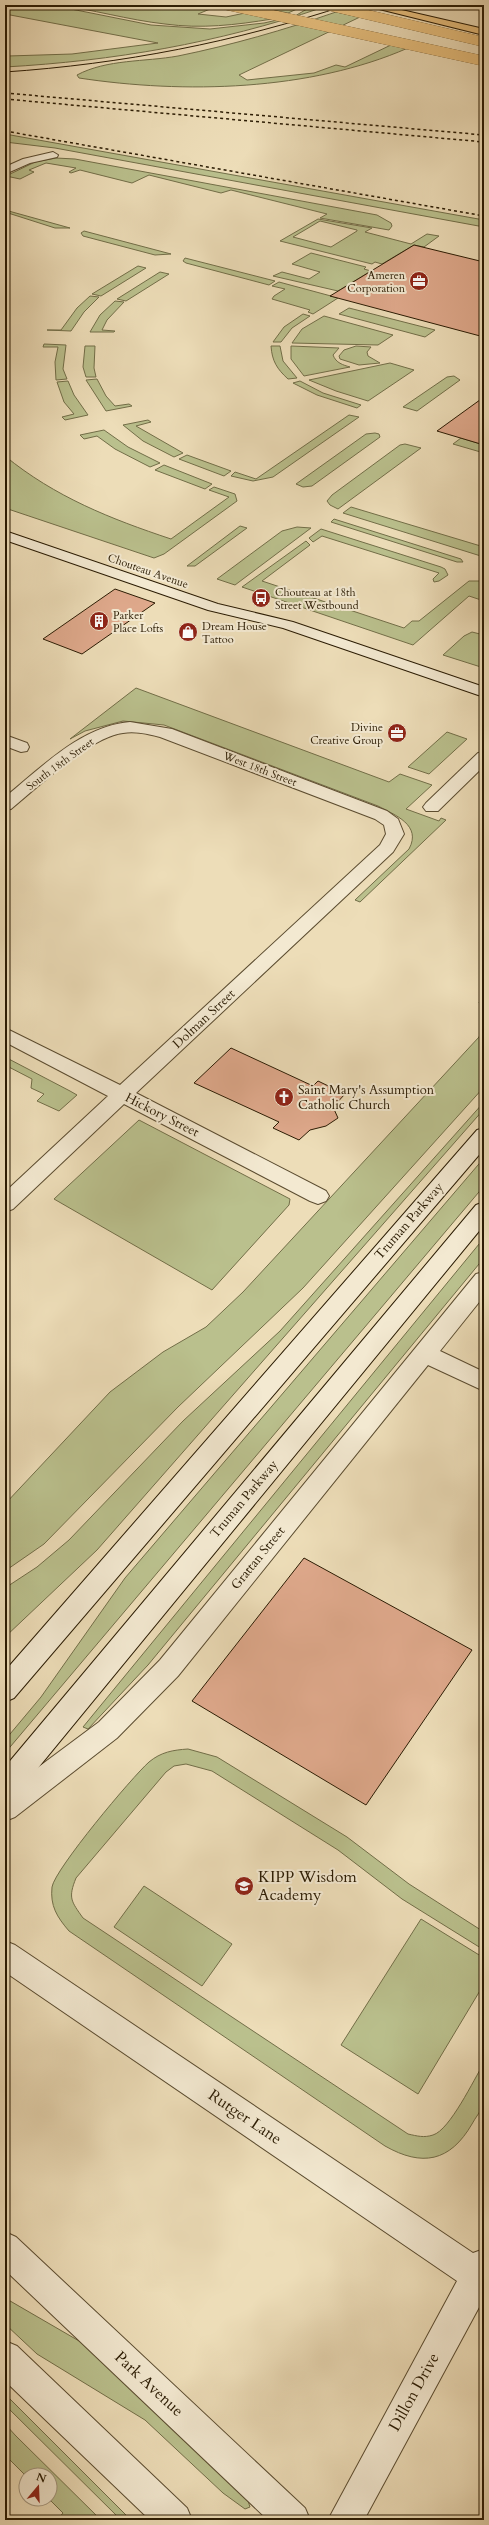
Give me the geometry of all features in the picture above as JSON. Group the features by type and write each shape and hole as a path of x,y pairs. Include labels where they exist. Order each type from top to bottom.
{"highway":[{"path":"227,5 484,61"},
{"path":"326,5 484,42"},
{"path":"368,5 484,32"},
{"path":"399,5 484,28"}],"street":[{"path":"5,172 27,161 53,155"},
{"name":"Chouteau Avenue","path":"5,523 249,606 288,625"},
{"name":"Chouteau Avenue","path":"5,535 220,609 288,625 484,692"},
{"name":"West 18th Street","path":"118,729 134,727 166,733 381,816 395,828"},
{"name":"South 18th Street","path":"5,805 93,739 118,729"},
{"path":"5,740 21,747"},
{"path":"432,807 484,757"},
{"name":"Dolman Street","path":"5,1204 387,848 395,834 395,828"},
{"name":"Hickory Street","path":"5,1034 318,1196"},
{"name":"Truman Parkway","path":"5,1690 484,1134"},
{"name":"Truman Parkway","path":"5,1787 484,1210"},
{"name":"Grattan Street","path":"5,1808 108,1730 170,1668 484,1280"},
{"path":"424,1353 484,1382"},
{"name":"Rutger Lane","path":"5,1955 482,2273"},
{"name":"Park Avenue","path":"5,2248 293,2520"},
{"name":"Dillon Drive","path":"345,2520 482,2273"},
{"path":"5,2358 175,2520"}],"green space":[{"path":"56,5 207,5 215,7 198,14 226,17 245,13 272,19 218,26 192,26 137,20"},
{"path":"257,5 306,5 288,13 257,7"},
{"path":"5,6 66,8 151,25 210,29 264,23 295,16 243,31 165,48 85,60 5,67 5,57 8,56 72,54 158,43 5,14"},
{"path":"312,6 321,8 295,16"},
{"path":"336,12 360,17 239,75 247,80 314,73 336,65 345,67 393,44 408,48 370,62 330,73 289,81 246,85 203,87 161,86 79,78 77,75 101,66 178,56 218,47 277,31"},
{"path":"5,134 484,220 484,227 55,148 5,142"},
{"path":"56,158 75,159 377,215 391,223 392,226 389,230 320,218 327,214 231,190 221,193 149,175 132,183 80,170 71,173 69,172 76,168 46,163 29,170 34,172 20,179 6,176 35,162"},
{"path":"5,210 70,228 55,228 5,212"},
{"path":"318,219 372,228 365,232 411,244 427,234 439,236 424,247 414,245 382,264 375,262 372,264 280,241","holes":["320,221 357,230 331,247 293,237"]},
{"path":"84,231 171,254 155,255 83,236 81,233"},
{"path":"311,253 366,267 364,269 371,271 338,291 273,276 282,272 309,279 320,272 292,264"},
{"path":"185,258 275,281 269,285 186,263 183,261"},
{"path":"138,266 146,268 101,296 92,294"},
{"path":"160,272 169,274 126,301 117,299"},
{"path":"279,282 338,298 313,314 308,312 310,310 272,299 285,289 272,286"},
{"path":"90,296 99,297 84,312 71,331 47,330 61,330 77,308"},
{"path":"115,301 124,302 107,320 102,330 115,331 90,332 100,315"},
{"path":"349,308 435,330 425,337 339,314"},
{"path":"303,314 310,316 292,328 281,342 273,342 284,327"},
{"path":"324,316 393,335 378,345 292,343 302,329"},
{"path":"44,344 66,345 63,369 67,379 56,380 55,362 58,347 43,347"},
{"path":"85,346 95,346 94,368 96,377 86,377 83,367"},
{"path":"271,346 280,346 283,361 297,378 288,379 281,372 274,360"},
{"path":"291,346 339,348 333,355 334,358 340,363 350,367 304,376 291,359"},
{"path":"356,346 371,347 367,352 368,356 380,363 359,365 340,359 339,356 344,350"},
{"path":"390,363 414,370 368,401 336,391 309,380"},
{"path":"454,376 460,380 417,411 403,407 447,377"},
{"path":"97,379 106,396 115,406 129,404 132,406 106,411 86,380"},
{"path":"68,381 74,395 88,415 65,420 62,417 74,414 64,402 57,382"},
{"path":"300,381 323,393 361,405 357,408 317,395 293,383"},
{"path":"349,415 359,417 273,477 253,481 231,476 235,472 256,479"},
{"path":"148,420 151,422 136,426 183,453 174,457 143,441 123,425"},
{"path":"104,430 128,447 160,463 150,467 115,449 97,436 84,439 80,435"},
{"path":"366,434 379,434 380,437 312,486 303,487 296,484"},
{"path":"461,438 484,445 484,453 453,444"},
{"path":"405,444 421,448 338,509 330,505 327,501 332,495 400,445"},
{"path":"187,455 231,471 224,476 179,459"},
{"path":"5,456 24,471 84,505 105,515 171,539 229,497 209,490 214,487 235,494 237,501 164,554 154,558 5,508"},
{"path":"164,465 212,484 205,489 155,470"},
{"path":"351,507 484,547 484,557 343,513"},
{"path":"334,519 461,559 463,562 457,562 331,522"},
{"path":"240,526 247,528 195,566 187,566"},
{"path":"297,527 311,528 235,585 217,579 282,531"},
{"path":"321,529 441,567 445,569 448,575 439,581 434,582 433,579 439,573 322,536 313,542 309,538"},
{"path":"306,541 310,545 262,581 404,628 412,621 419,621 469,581 484,581 484,601 469,596 413,645 242,587"},
{"path":"472,632 484,635 484,668 443,655 464,636"},
{"path":"136,688 389,782 400,774 432,785 406,809 439,821 441,818 446,820 360,902 355,900 409,849 412,841 412,833 405,822 399,817 378,806 164,725 123,721 85,731 70,739"},
{"path":"447,732 467,739 429,774 408,767"},
{"path":"479,1002 484,1004 484,1087 303,1288 178,1407 44,1544 5,1571 5,1504 110,1392 163,1352 206,1327 243,1292 479,1037 483,1020"},
{"path":"5,1057 77,1095 59,1111 37,1101 44,1094 31,1088 32,1079 5,1065"},
{"path":"484,1102 484,1109 97,1550 5,1637 5,1588 37,1567 69,1540 183,1421 280,1331"},
{"path":"139,1120 290,1199 289,1205 212,1290 54,1199"},
{"path":"484,1158 484,1186 5,1753 5,1740 41,1697 125,1578"},
{"path":"484,1238 484,1258 148,1665 88,1729 83,1727"},
{"path":"188,1749 217,1757 347,1837 409,1884 484,1932 484,1950 402,1899 338,1850 212,1771 186,1764 174,1766 166,1772 76,1878 72,1890 73,1903 83,1918 408,2134 427,2136 433,2135 440,2131 454,2114 484,2063 485,2098 483,2106 463,2137 445,2153 434,2157 411,2157 398,2153 385,2146 69,1931 61,1921 53,1906 52,1887 56,1877 80,1843 112,1803 149,1762 167,1752"},
{"path":"144,1886 232,1944 202,1986 114,1927"},
{"path":"421,1919 484,1958 484,1984 418,2094 341,2045"},
{"path":"5,2298 86,2345 247,2498 250,2507 245,2509 223,2493 145,2420 37,2354 5,2324"},
{"path":"5,2394 131,2520 121,2520 5,2405"},
{"path":"5,2424 47,2467 18,2468 5,2455"},
{"path":"58,2478 101,2520 57,2520 63,2513 57,2507"}],"building":[{"name":"Ameren Corporation","path":"414,245 484,262 484,337 330,296"},
{"path":"484,397 484,445 437,431"},
{"name":"Parker Place Lofts","path":"115,589 155,603 82,654 43,639"},
{"name":"Saint Mary's Assumption Catholic Church","path":"231,1048 313,1086 318,1081 345,1094 333,1107 338,1118 326,1126 310,1130 299,1140 273,1128 279,1122 194,1083"},
{"path":"304,1558 472,1650 366,1805 192,1701"}],"tram line":[{"path":"5,72 92,63 178,49 263,30 347,5"}],"railway":[{"path":"5,93 484,135"},
{"path":"5,99 484,142"},
{"path":"5,131 484,216"}],"place":[{"name":"Ameren Corporation","path":"419,281"},
{"name":"Chouteau at 18th Street Westbound","path":"261,598"},
{"name":"Parker Place Lofts","path":"99,621"},
{"name":"Dream House Tattoo","path":"188,632"},
{"name":"Divine Creative Group","path":"397,733"},
{"name":"Saint Mary's Assumption Catholic Church","path":"284,1097"},
{"name":"KIPP Wisdom Academy","path":"244,1886"}]}
